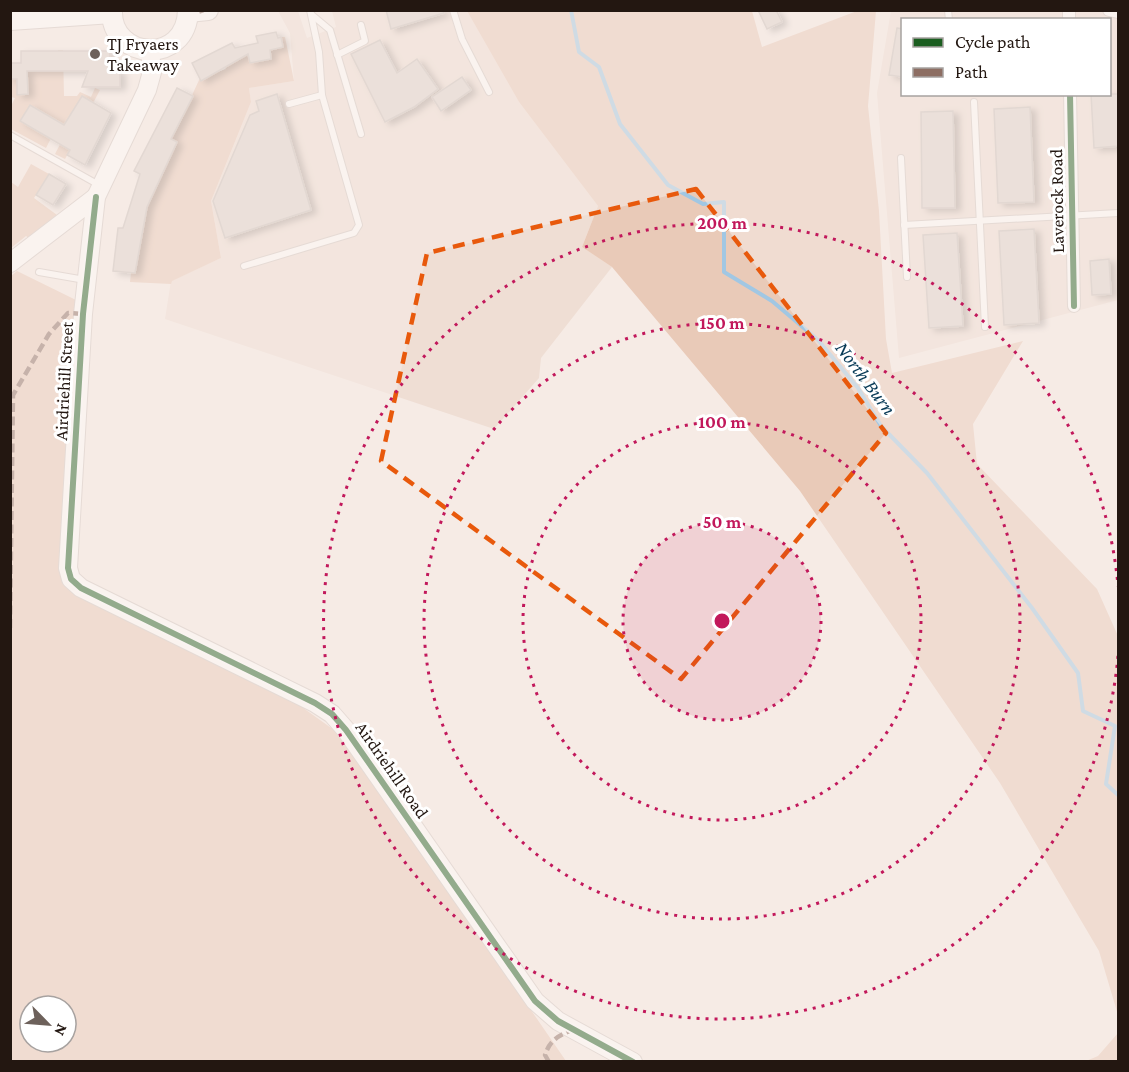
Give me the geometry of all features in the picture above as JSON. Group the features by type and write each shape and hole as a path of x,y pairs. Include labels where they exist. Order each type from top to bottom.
{"main road":[{"path":"10,20 112,12 112,21 122,38 129,44 150,51 162,49 178,39 184,30 188,11 208,10"}],"street":[{"path":"1108,10 1119,12"},
{"name":"Airdriehill Street","path":"68,568 86,280 98,191 147,90 152,72 150,51"},
{"name":"Laverock Road","path":"1070,96 1074,306"},
{"path":"10,262 98,191"},
{"name":"Airdriehill Road","path":"68,568 71,579 81,588 315,703 332,714 346,730 535,1001 572,1030 633,1062"}],"lane":[{"path":"453,10 462,39 489,92"},
{"path":"311,13 330,30 361,134"},
{"path":"244,266 354,233 358,229 359,225 322,95 319,52 311,13"},
{"path":"338,55 365,41 361,25"},
{"path":"289,104 322,95"},
{"path":"974,102 985,327"},
{"path":"10,135 98,191"},
{"path":"901,158 907,277"},
{"path":"904,225 1119,213"},
{"path":"39,272 86,280"}],"highlighted area":[{"path":"696,189 886,433 681,679 381,461 427,253"}],"shaded area":[{"path":"278,11 298,11 307,38 336,27 332,11 467,11 519,102 598,206 582,247 612,267 541,358 539,378 494,429 165,319 171,281 221,258 211,201 251,102 249,88 294,81 290,33"},
{"path":"467,11 752,11 762,47 857,11 876,11 868,106 879,211 886,339 892,373 1023,341 973,424 977,464 1097,589 1118,636 1118,1015 1099,951 1000,783 800,491 612,267 582,247 598,206 519,102"},
{"path":"891,11 1118,11 1118,300 899,358 877,93"},
{"path":"281,37 285,37 294,81 249,88 251,102 211,201 221,258 172,281 171,284 130,282 131,273 135,273 142,224 169,138 175,132 200,78 226,69 222,59 247,45 250,63 271,59 270,50 283,47"},
{"path":"58,50 63,50 64,96 77,96 80,92 91,97 95,88 100,90 91,107 77,104 71,114 83,127 65,159 55,154 69,127 30,105 21,121 51,138 46,148 11,129 11,106 15,98 11,97 11,79 16,79 16,71 58,70"},
{"path":"31,164 49,174 34,198 57,215 29,238 26,236 11,248 11,182 18,187"},
{"path":"17,271 76,300 63,579 74,594 292,700 334,730 352,750 566,1061 11,1061 10,277"},
{"path":"1118,1033 1118,1061 1086,1061 1098,1056"}],"building":[{"path":"386,10 443,10 444,13 391,29"},
{"path":"758,10 776,10 782,22 767,29"},
{"path":"897,28 901,29 901,77 889,75"},
{"path":"276,32 278,38 281,37 283,47 270,50 271,59 250,63 248,54 201,81 192,63 232,43 235,48 258,43 256,36"},
{"path":"380,40 397,73 417,59 438,89 414,107 385,122 351,54"},
{"path":"21,51 110,51 110,70 120,70 120,87 82,87 88,71 27,71 28,94 17,95 17,79 10,79 10,63 21,63"},
{"path":"462,77 471,90 441,111 432,97"},
{"path":"177,88 193,96 171,139 177,142 147,207 135,273 113,271 118,228 123,228 140,174 134,171"},
{"path":"277,94 311,210 225,238 213,201 250,115 259,111 256,101"},
{"path":"1119,94 1119,146 1094,148 1091,96"},
{"path":"82,96 111,113 85,165 67,155 70,150 20,121 30,105 64,125"},
{"path":"1030,107 1034,202 998,203 994,109"},
{"path":"953,111 955,208 922,208 921,112"},
{"path":"49,174 66,184 53,205 36,195"},
{"path":"1034,229 1039,323 1004,325 999,231"},
{"path":"957,233 963,326 929,328 923,235"},
{"path":"1109,259 1111,294 1092,295 1090,261"}],"waterway":[{"name":"North Burn","path":"571,10 579,52 599,67 620,124 668,185 703,204 724,202 724,272 772,301 818,340 858,388 881,426 927,473 1032,608 1078,673 1083,711 1115,726 1106,784 1118,795"}],"marked path":[{"path":"10,628 13,395 49,334 68,313 83,314"},
{"path":"549,1062 545,1055 549,1046 572,1030"}],"cycle path":[{"path":"1070,96 1074,306"},
{"path":"96,197 83,314 68,568 71,579 81,588 315,703 332,714 346,730 535,1001 558,1021 633,1062"}],"place":[{"name":"TJ Fryaers Takeaway","path":"95,54"}]}
